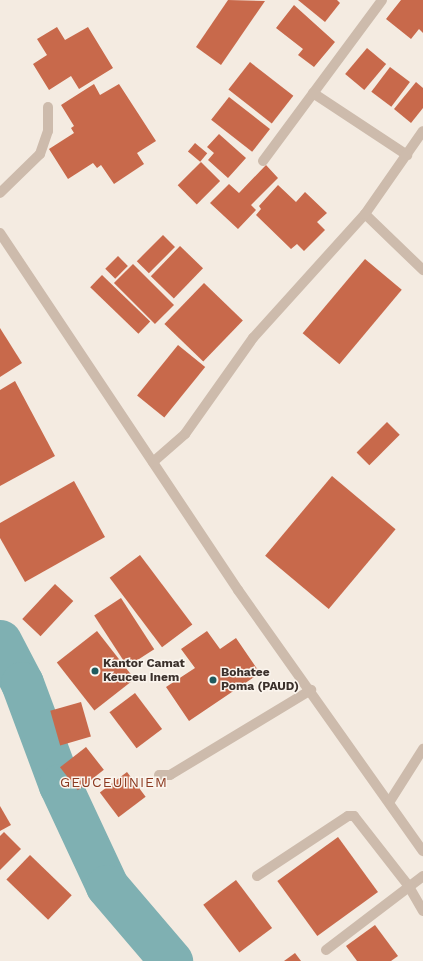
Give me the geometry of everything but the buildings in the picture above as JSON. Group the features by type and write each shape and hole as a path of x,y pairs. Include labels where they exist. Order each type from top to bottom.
{"street":[{"path":"263,161 382,0"},
{"path":"313,93 407,154"},
{"path":"0,193 40,154 48,131 48,107"},
{"path":"153,462 185,434 253,338 365,214 423,131"},
{"path":"365,214 423,270"},
{"path":"0,233 153,462 390,801 423,851"},
{"path":"159,775 170,774 311,690"},
{"path":"390,801 423,748"},
{"path":"257,876 348,816 358,819 408,885 423,911"},
{"path":"326,950 408,885 423,876"}],"waterway":[{"path":"0,641 22,683 60,785 107,886 171,961"}],"place":[{"name":"Kantor Camat Keuceu Inem","path":"95,671"},
{"name":"Bohatee Poma (PAUD)","path":"213,680"}],"district":[{"name":"GEUCEUINIEM","path":"114,782"}]}
